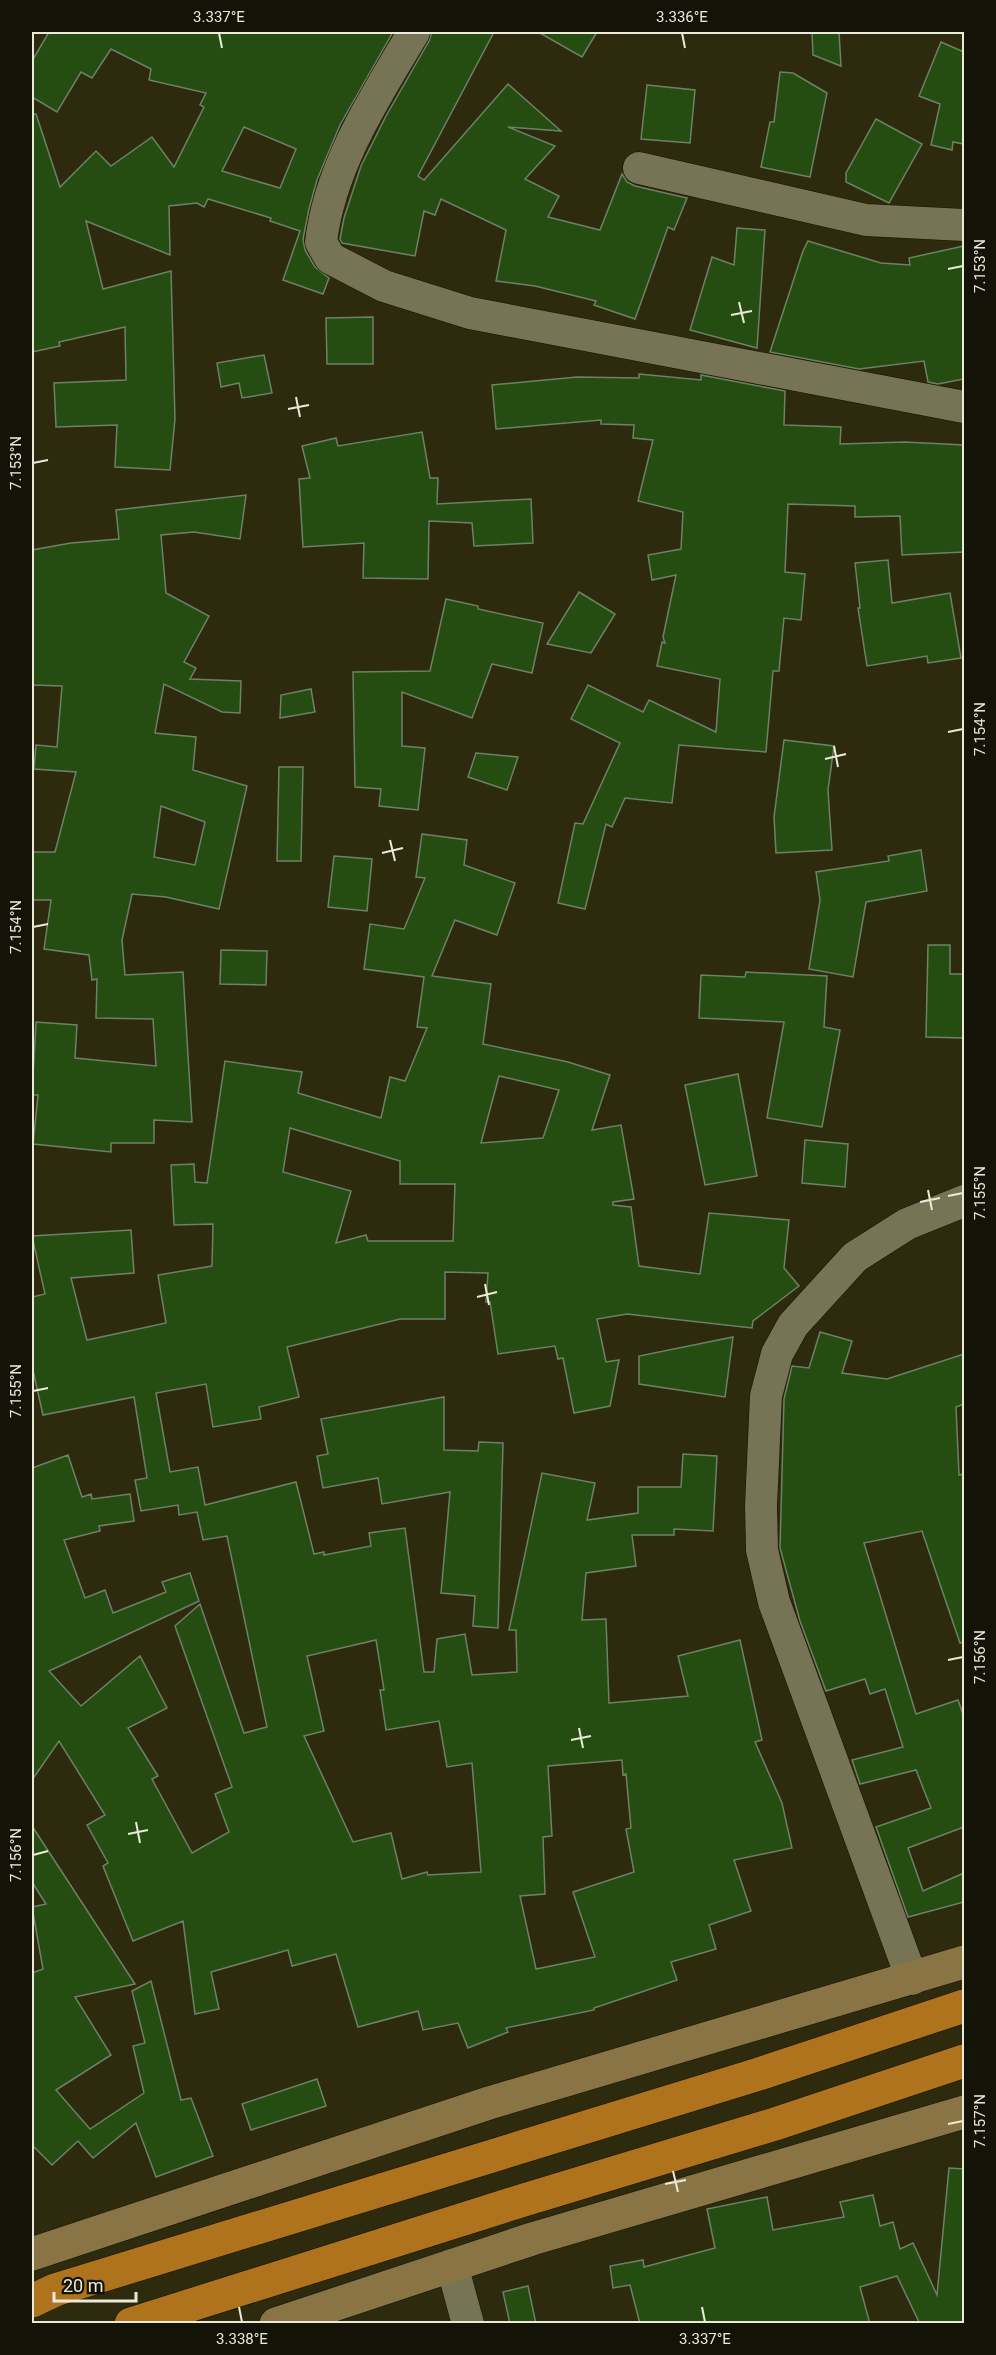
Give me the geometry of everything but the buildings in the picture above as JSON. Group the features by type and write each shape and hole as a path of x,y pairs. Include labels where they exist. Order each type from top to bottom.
{"highway":[{"path":"43,2296 759,2074 964,2006"},
{"path":"131,2324 524,2200 775,2124 964,2061"}],"street":[{"path":"414,32 373,101 331,190 321,242 330,258 384,286 470,313 964,407"},
{"path":"639,168 866,220 964,225"},
{"path":"912,1978 774,1602 762,1550 761,1506 766,1396 777,1354 794,1325 855,1257 907,1224 964,1201"},
{"path":"43,2296 34,2246 489,2103 964,1962"},
{"path":"276,2324 532,2239 964,2112"},
{"path":"452,2265 468,2324"}]}
